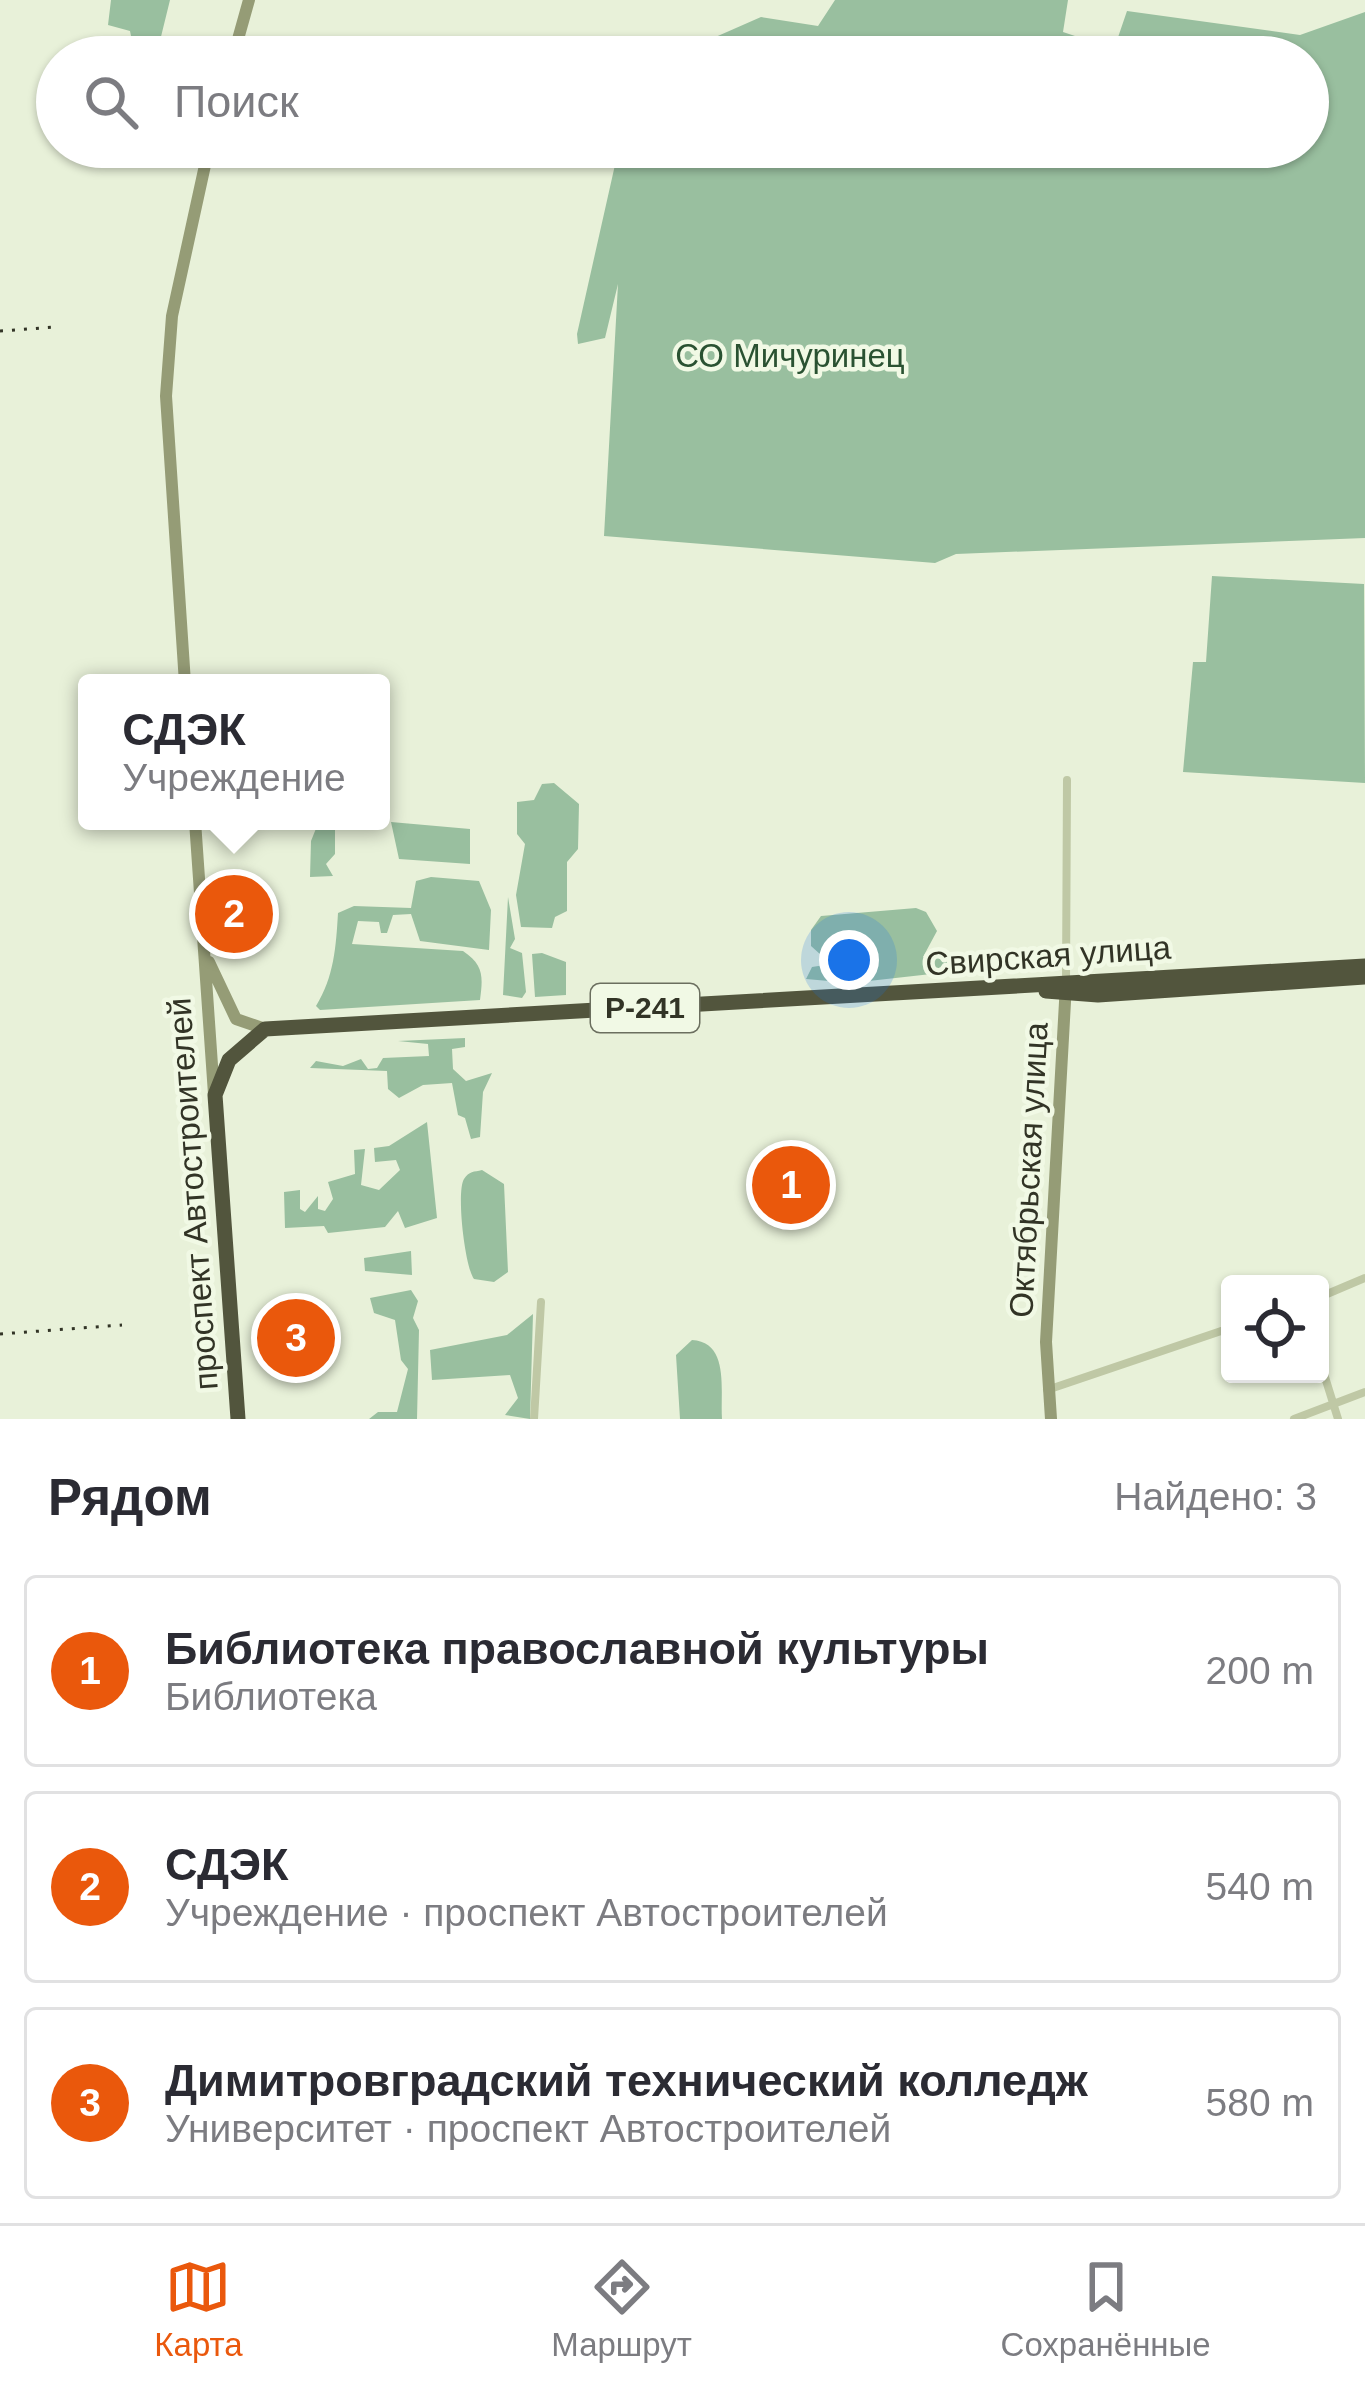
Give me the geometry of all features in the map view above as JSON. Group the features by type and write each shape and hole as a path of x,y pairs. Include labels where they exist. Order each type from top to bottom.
{"highway":[{"name":"Свирская улица","path":"1065,990 1365,965"},
{"name":"Свирская улица","path":"265,1029 1025,988 1098,995 1365,977"},
{"path":"214,1095 230,1060 265,1029"},
{"name":"проспект Автостроителей","path":"214,1095 238,1419"}],"main road":[{"path":"239,36 249,0"},
{"path":"184,674 166,396 172,316 204,168"},
{"name":"проспект Автостроителей","path":"196,830 214,1095"},
{"path":"204,952 236,1019 265,1029"},
{"name":"Октябрьская улица","path":"1052,1419 1046,1390 1065,990"}],"street":[{"name":"Октябрьская улица","path":"1065,990 1067,780"},
{"path":"1329,1293 1365,1278"},
{"path":"534,1419 541,1302"},
{"path":"1046,1390 1221,1331"},
{"path":"1327,1383 1338,1419"},
{"path":"1294,1419 1365,1392"}],"green space":[{"path":"111,0 170,0 161,36 131,36 130,31 108,25"},
{"path":"835,0 1068,0 1063,32 1075,36 718,36 761,17 818,26"},
{"name":"СО Мичуринец","path":"1127,11 1300,35 1365,12 1365,538 956,554 935,563 604,536 618,284 605,338 578,344 614,168 1329,168 1329,36 1118,36"},
{"path":"1212,576 1364,584 1365,783 1183,772 1193,662 1206,662"},
{"path":"554,783 579,804 578,849 567,862 567,911 555,917 552,928 521,927 516,895 525,844 517,834 517,802 534,800 542,784"},
{"path":"391,822 470,829 470,864 399,859"},
{"path":"315,830 335,830 335,854 326,864 333,876 310,877"},
{"path":"431,877 479,881 491,910 489,950 420,941 411,914 393,915 387,933 381,933 379,922 358,921 352,944 463,951 481,972 480,1000 320,1010 316,1006 330,973 338,913 354,906 411,908 416,881"},
{"path":"508,897 515,939 510,948 522,953 526,992 522,998 503,995"},
{"path":"916,908 926,912 937,931 923,957 947,958 953,963 949,972 851,983 806,979 812,967 831,964 811,946 811,930 821,916"},
{"path":"532,954 566,962 566,995 535,997"},
{"path":"465,1038 465,1047 452,1049 453,1069 466,1081 492,1073 483,1092 480,1137 471,1139 465,1118 458,1115 452,1083 423,1085 399,1098 388,1089 387,1071 310,1068 316,1061 343,1066 361,1059 368,1069 377,1068 383,1058 429,1056 428,1044 398,1041"},
{"path":"427,1122 437,1218 405,1228 398,1211 385,1227 328,1233 324,1226 285,1228 284,1192 300,1190 300,1209 305,1212 318,1196 318,1209 325,1211 333,1199 328,1182 355,1174 354,1150 365,1149 361,1185 379,1190 400,1170 396,1160 375,1162 374,1148 389,1146"},
{"path":"482,1170 504,1184 508,1272 494,1282 474,1279 463,1229 464,1179"},
{"path":"411,1251 412,1275 365,1271 364,1258"},
{"path":"411,1290 418,1301 413,1318 419,1330 417,1419 369,1419 378,1412 397,1412 408,1369 401,1360 395,1320 374,1313 370,1298"},
{"path":"533,1314 530,1419 505,1415 518,1398 510,1375 432,1380 430,1350 507,1335"},
{"path":"692,1340 704,1343 718,1358 722,1419 680,1419 676,1355"}],"railway":[{"path":"0,331 56,327"},
{"path":"0,1334 122,1325"}],"place":[{"name":"СДЭК","path":"234,914"},
{"name":"Библиотека православной культуры","path":"791,1185"},
{"name":"Димитровградский технический колледж","path":"296,1338"}]}
